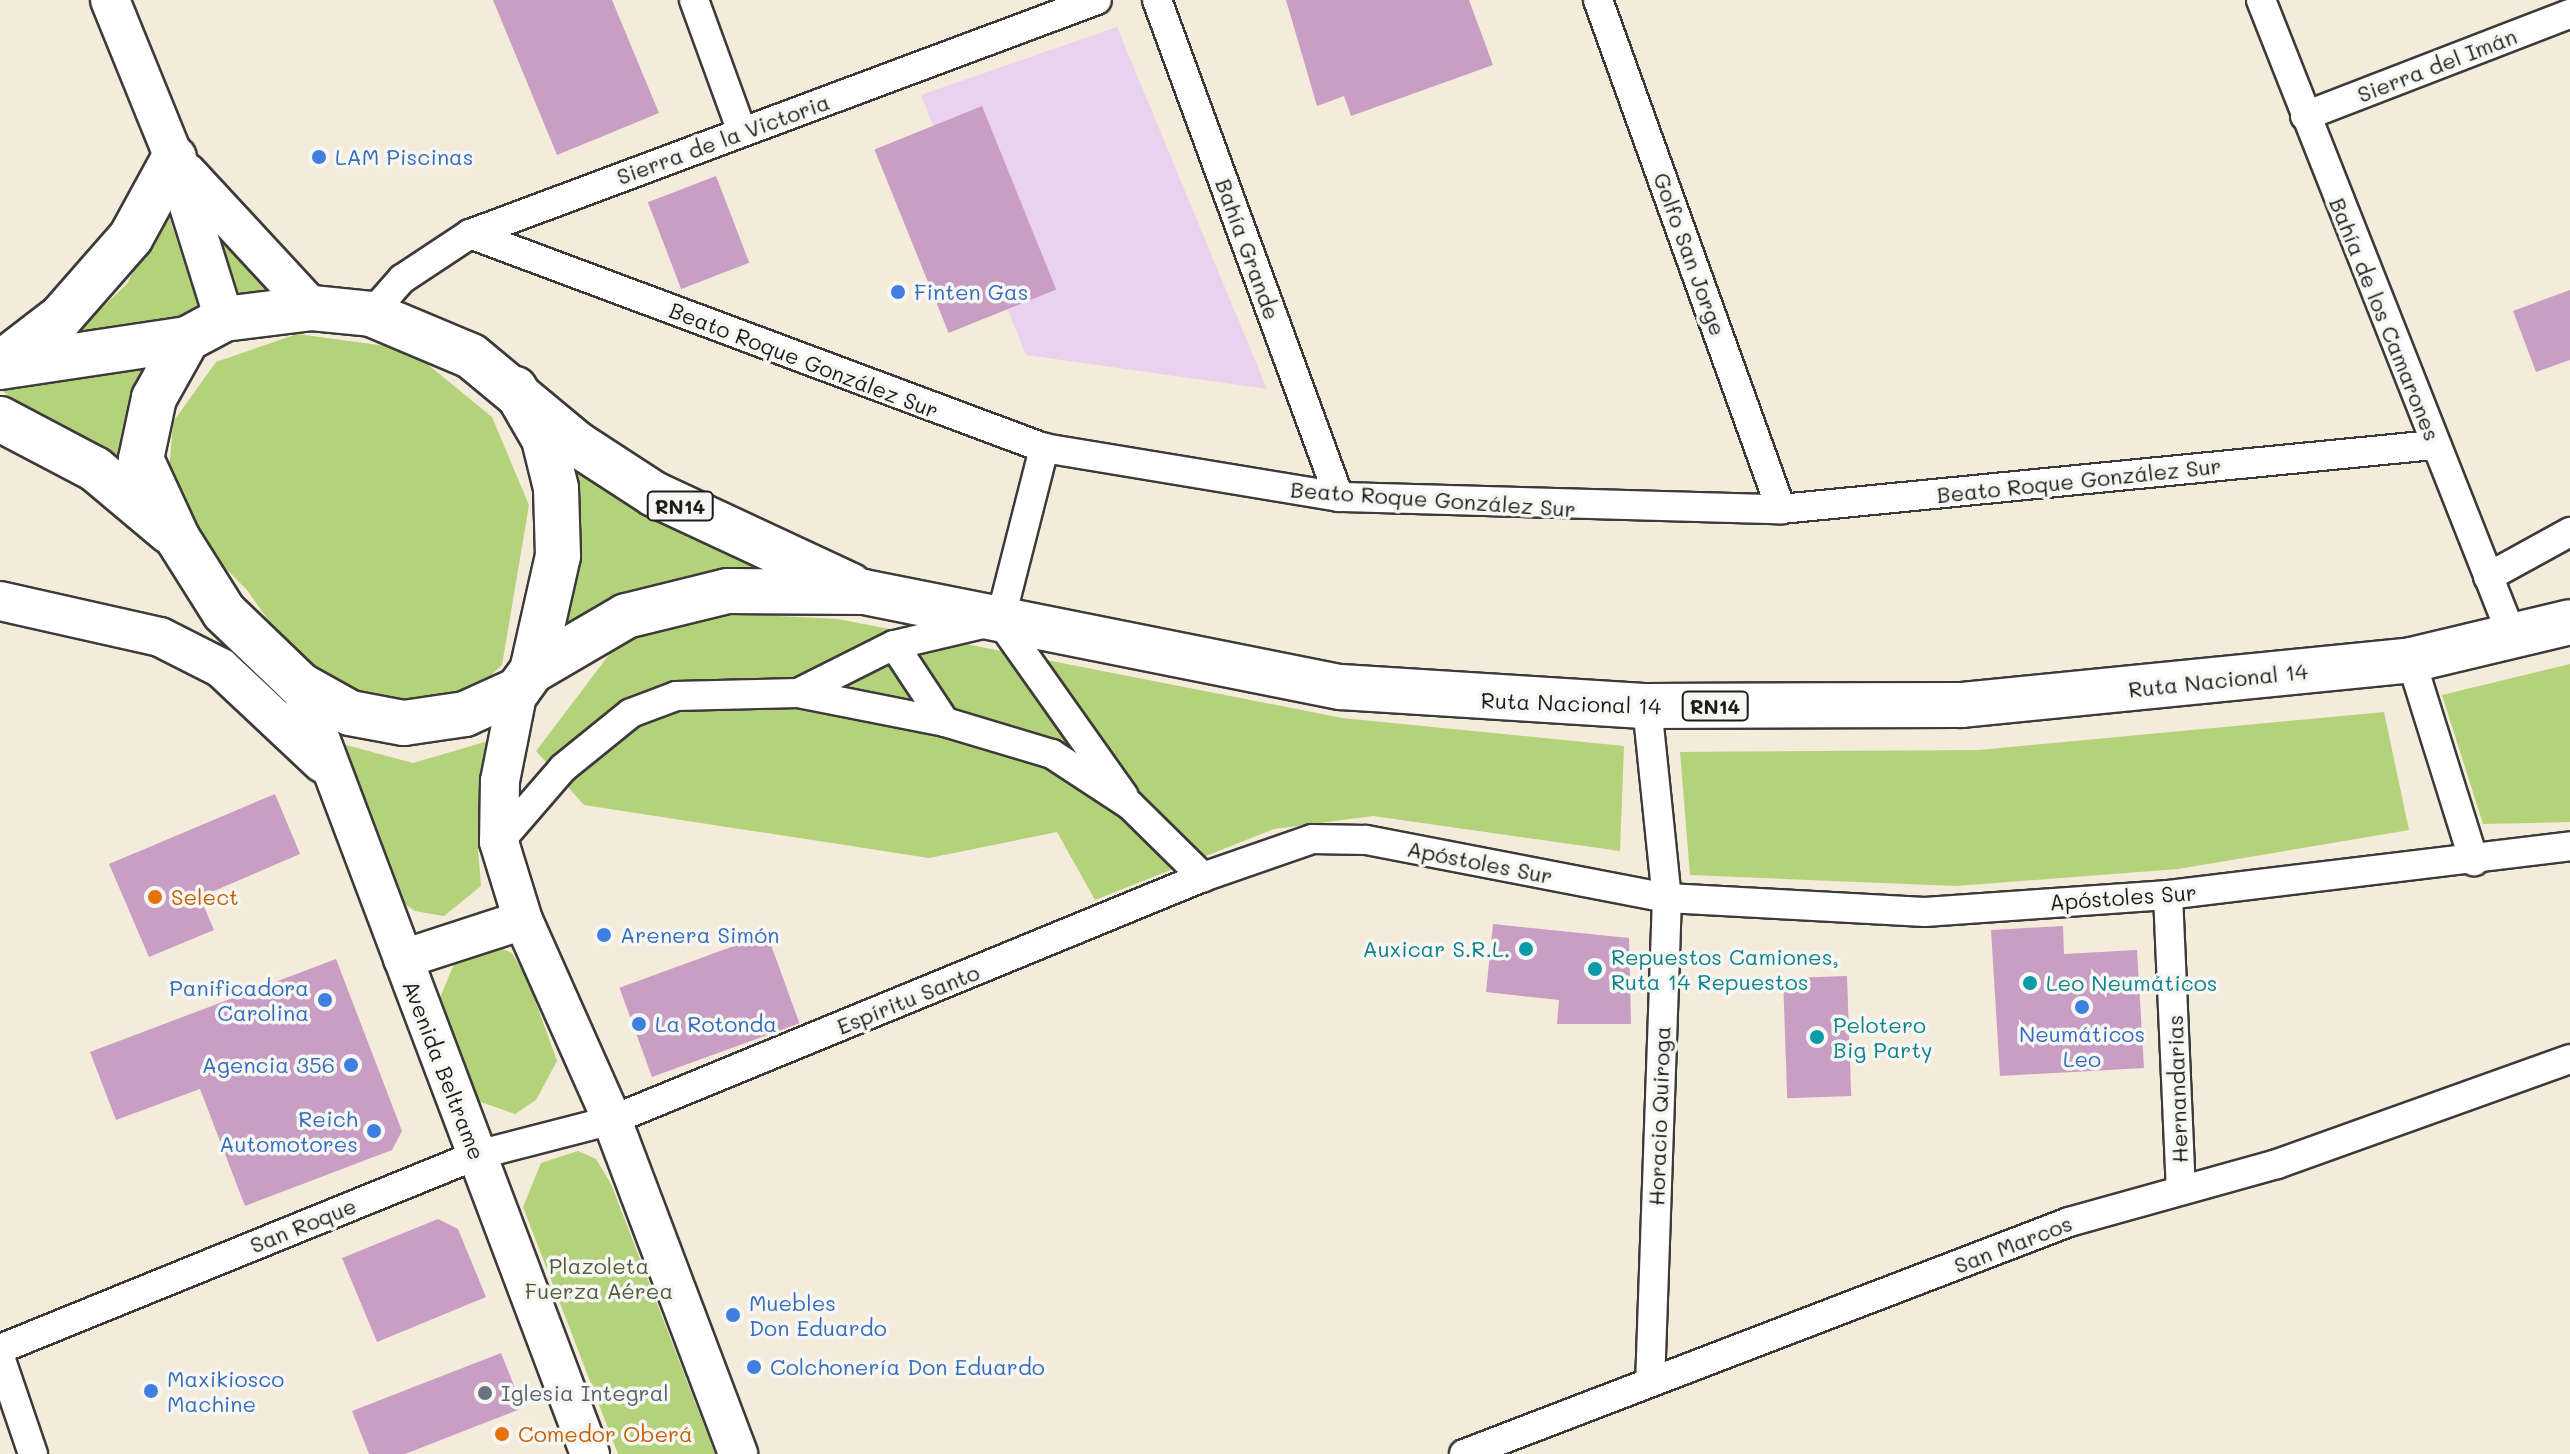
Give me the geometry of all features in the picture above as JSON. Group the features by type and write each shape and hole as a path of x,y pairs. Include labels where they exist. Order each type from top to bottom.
{"highway":[{"path":"0,366 61,317 131,237 174,158"},
{"name":"Ruta Nacional 14","path":"0,366 312,308 371,314 471,356 515,389 577,444 654,494 864,592"},
{"name":"Ruta Nacional 14","path":"206,329 154,398 141,459 178,539 224,612 300,685 350,713 404,723 465,714 525,681 626,616 728,591 864,592 1341,687 1647,706 1962,705 2411,660 2570,622"},
{"name":"Ruta Nacional 14","path":"515,389 544,439 556,488 558,556 525,681"},
{"name":"Ruta Nacional 14","path":"0,419 95,469 178,539"}],"main road":[{"path":"110,0 174,158 206,329"},
{"path":"174,158 312,308"},
{"path":"0,601 160,637 221,668 332,773"},
{"path":"525,681 500,781 499,842 523,920 612,1120 738,1454"},
{"name":"Avenida Beltrame","path":"300,685 590,1454"},
{"path":"403,959 523,920"}],"street":[{"path":"694,0 742,132"},
{"name":"Sierra de la Victoria","path":"371,314 402,279 470,234 1097,0"},
{"name":"Bahía Grande","path":"1157,0 1339,497"},
{"name":"Golfo San Jorge","path":"1598,0 1781,509"},
{"name":"Bahía de los Camarones","path":"2261,0 2434,445 2512,636"},
{"name":"Sierra del Imán","path":"2305,116 2570,14"},
{"name":"Beato Roque González Sur","path":"470,234 1044,448 1339,497 1781,509 2434,445"},
{"path":"1044,448 1000,621 1130,805 1203,877"},
{"path":"2488,577 2570,532"},
{"path":"798,693 894,645 1000,621"},
{"path":"894,645 945,722"},
{"path":"2411,660 2474,861"},
{"path":"499,842 563,768 631,713 676,696 798,693 945,722 1052,754 1130,805"},
{"name":"Horacio Quiroga","path":"1647,706 1667,898 1650,1382"},
{"name":"Apóstoles Sur","path":"1203,877 1312,839 1366,840 1667,898 1925,912 2168,895 2474,861 2570,846"},
{"name":"Espíritu Santo","path":"612,1120 1203,877"},
{"name":"Hernandarias","path":"2168,895 2181,1188"},
{"name":"San Marcos","path":"1464,1454 2069,1222 2181,1188 2277,1164 2570,1059"},
{"name":"San Roque","path":"0,1349 477,1155 612,1120"},
{"path":"0,1357 33,1454"}],"shaded area":[{"path":"1117,27 1267,389 1026,355 921,95"}],"green space":[{"path":"166,207 202,317 65,342 127,284"},
{"path":"202,212 281,296 232,308"},
{"path":"297,334 409,349 492,417 529,505 502,665 466,699 397,716 305,672 247,590 191,533 168,485 173,422 216,362"},
{"path":"160,355 124,488 0,389 0,372"},
{"path":"562,456 768,567 662,583 554,650"},
{"path":"715,613 838,619 1342,718 1624,746 1620,851 1373,816 1274,829 1095,900 1057,832 929,858 584,805 536,751 621,639"},
{"path":"2570,664 2570,822 2483,824 2442,695"},
{"path":"2384,712 2409,830 2178,869 1956,886 1690,875 1680,752 1979,750"},
{"path":"495,739 478,849 481,886 444,916 415,911 398,899 346,745 413,763"},
{"path":"494,945 512,953 527,978 557,1061 536,1100 515,1114 475,1100 439,1000 457,957"},
{"name":"Plazoleta Fuerza Aérea","path":"578,1151 596,1159 611,1184 715,1454 618,1454 523,1207 541,1163"}],"building":[{"path":"493,0 612,0 659,113 557,155"},
{"path":"1286,0 1469,0 1493,65 1351,116 1344,96 1317,106"},
{"path":"982,106 1056,290 949,333 874,149"},
{"path":"716,176 749,263 681,289 648,202"},
{"path":"2570,290 2570,360 2536,372 2513,311"},
{"path":"275,794 300,854 200,897 214,930 149,957 109,864"},
{"path":"1493,924 1629,938 1631,1024 1557,1024 1559,1000 1486,992"},
{"path":"2063,926 2064,954 2137,950 2144,1068 2000,1076 1991,930"},
{"path":"767,934 799,1023 652,1077 619,988"},
{"path":"336,959 402,1131 392,1150 245,1206 200,1089 116,1120 90,1052"},
{"name":"Pelotero Big Party","path":"1847,976 1851,1096 1787,1098 1783,978"},
{"path":"438,1219 458,1229 486,1297 377,1342 342,1258"},
{"path":"501,1353 523,1408 405,1454 369,1454 352,1411"}],"place":[{"name":"LAM Piscinas","path":"319,157"},
{"name":"Finten Gas","path":"898,292"},
{"name":"Select","path":"155,897"},
{"name":"Arenera Simón","path":"604,935"},
{"name":"Auxicar S.R.L.","path":"1526,949"},
{"name":"Repuestos Camiones, Ruta 14 Repuestos","path":"1595,969"},
{"name":"Leo Neumáticos","path":"2030,983"},
{"name":"Panificadora Carolina","path":"325,1000"},
{"name":"Neumáticos Leo","path":"2082,1007"},
{"name":"La Rotonda","path":"639,1024"},
{"name":"Pelotero Big Party","path":"1817,1037"},
{"name":"Agencia 356","path":"351,1065"},
{"name":"Reich Automotores","path":"374,1131"},
{"name":"Muebles Don Eduardo","path":"733,1315"},
{"name":"Colchonería Don Eduardo","path":"754,1367"},
{"name":"Maxikiosco Machine","path":"151,1391"},
{"name":"Iglesia Integral","path":"485,1393"},
{"name":"Comedor Oberá","path":"502,1434"}]}
